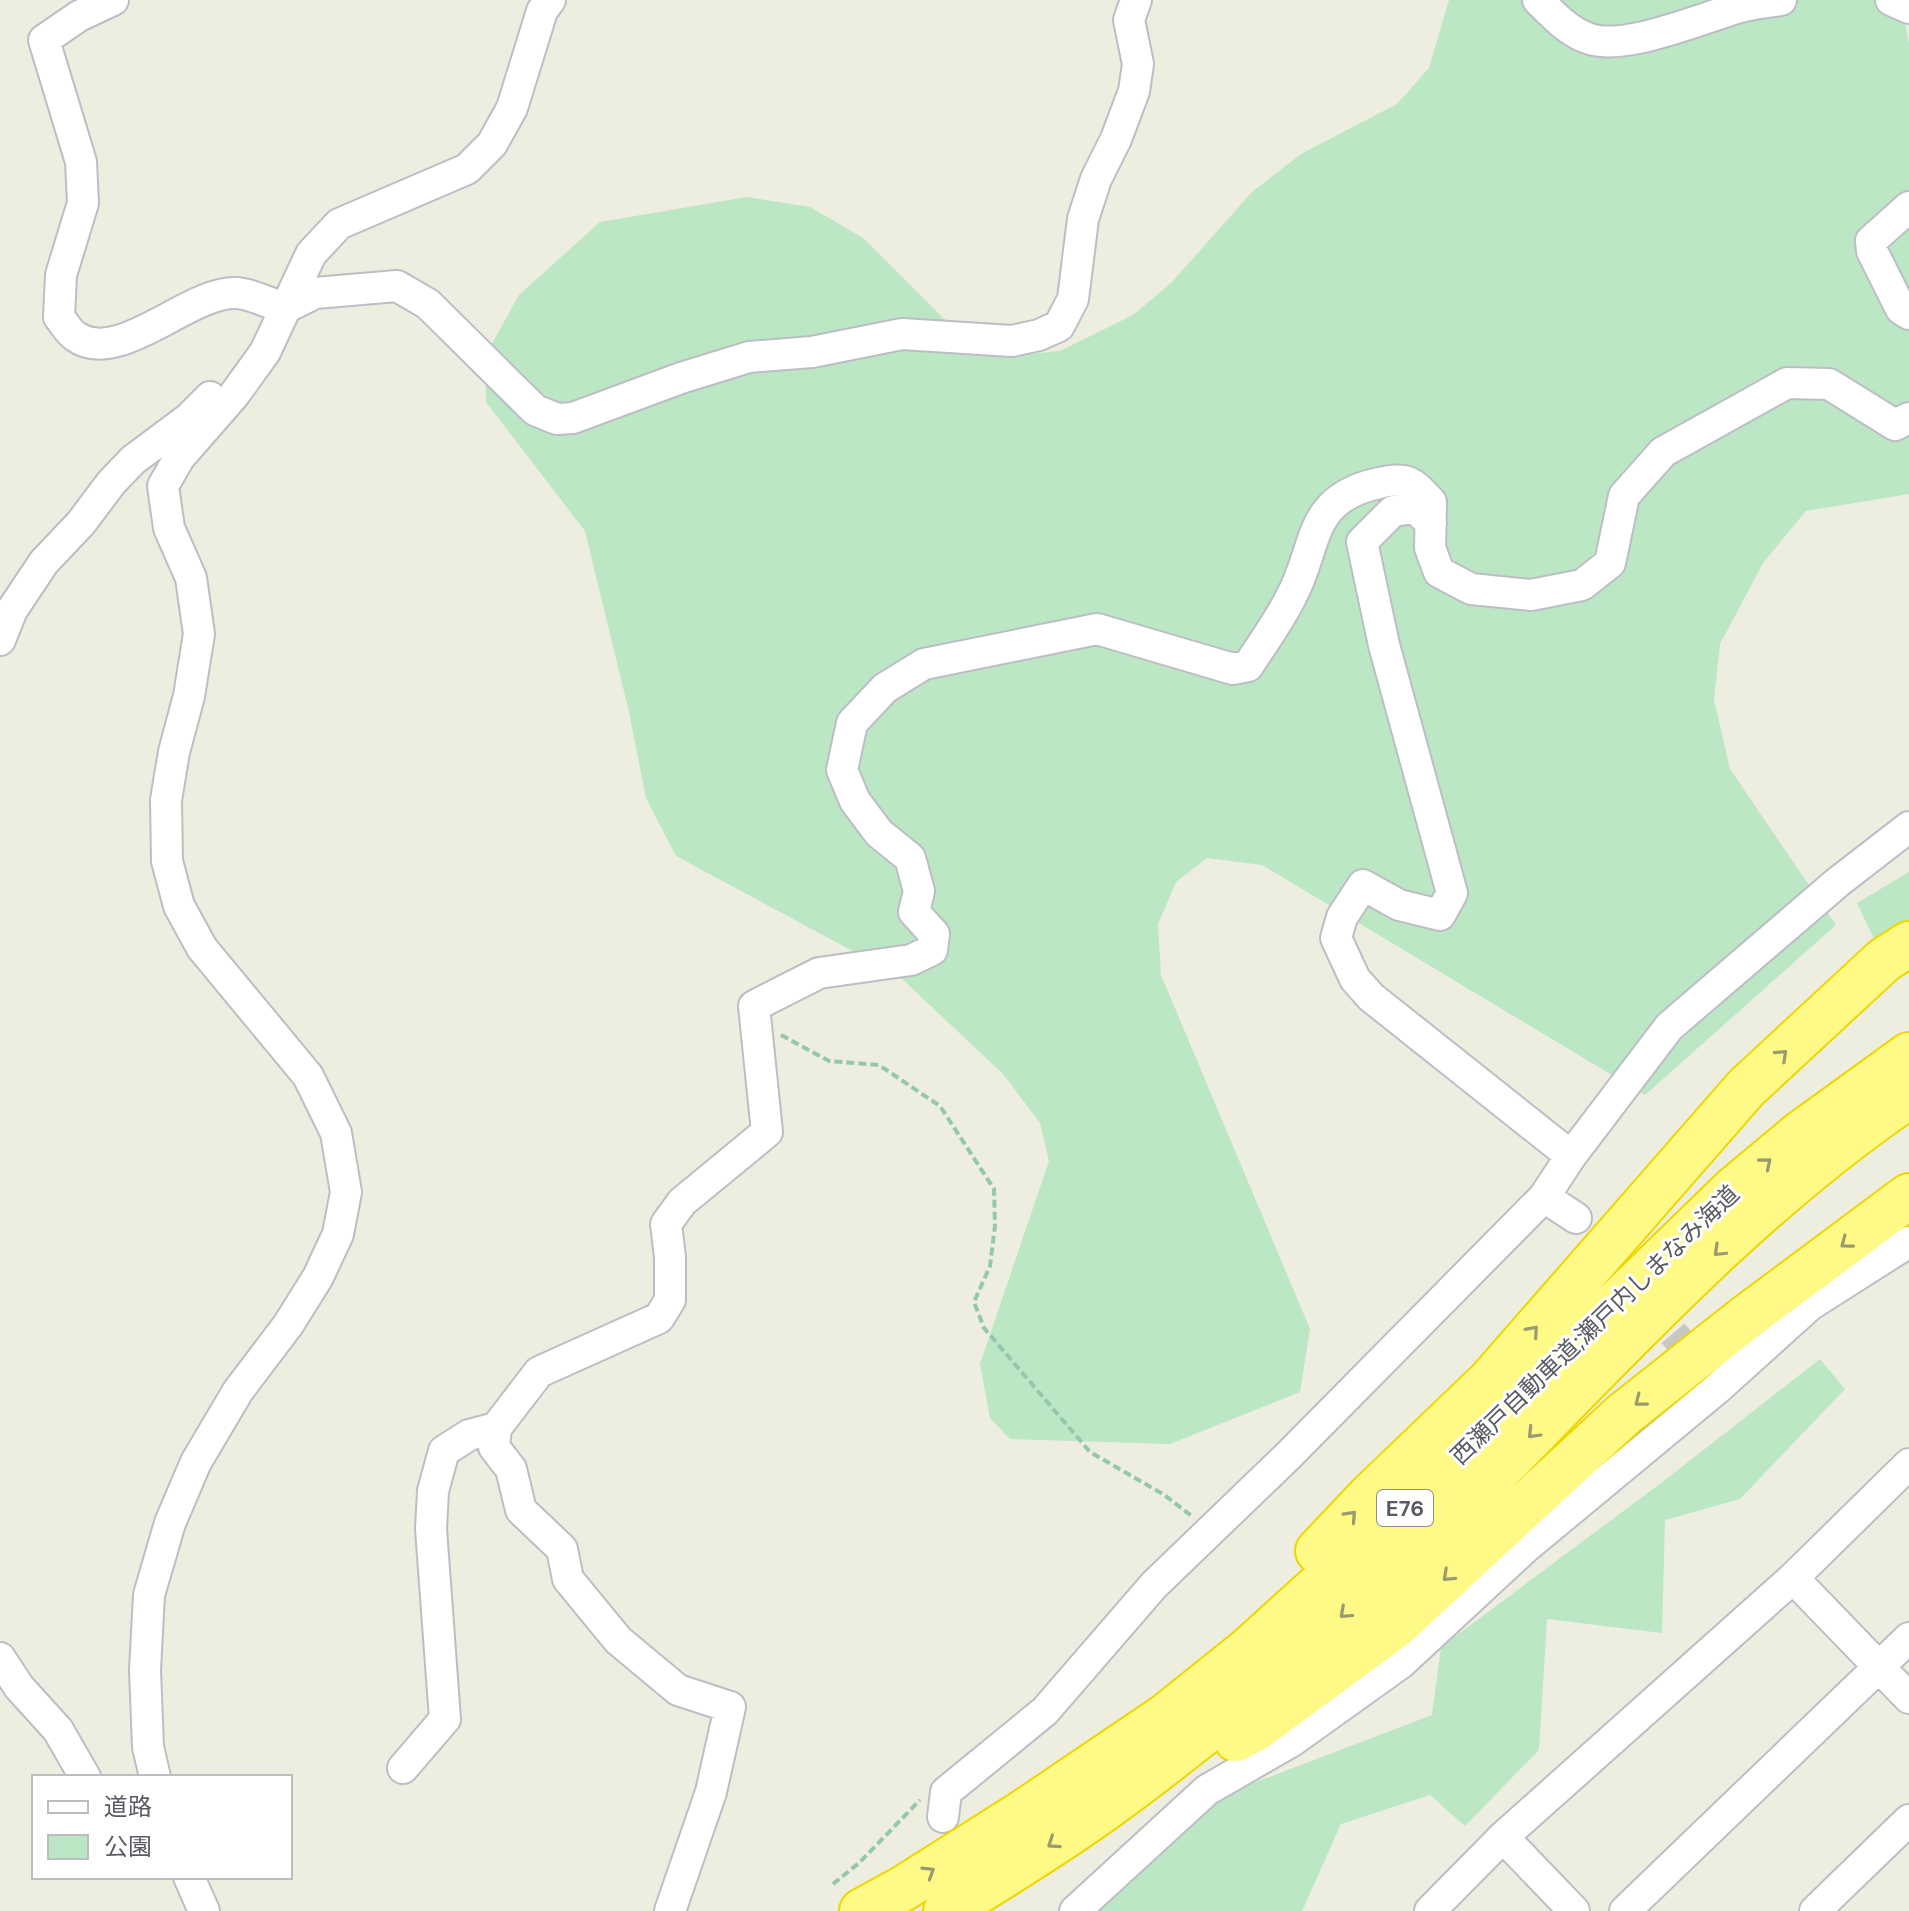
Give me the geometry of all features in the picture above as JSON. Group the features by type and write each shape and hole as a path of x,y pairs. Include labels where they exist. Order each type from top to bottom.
{"highway":[{"path":"1024,1812 1263,1609 1369,1497 1490,1381 1746,1088 1884,960 1909,944"},
{"name":"西瀬戸自動車道;瀬戸内しまなみ海道","path":"847,1898 904,1888 1166,1716 1247,1651 1413,1501 1733,1190 1800,1134 1909,1055"},
{"name":"西瀬戸自動車道;瀬戸内しまなみ海道","path":"946,1911 1099,1812 1282,1669 1441,1528 1594,1371 1756,1215 1818,1163 1909,1096"},
{"path":"1099,1812 1255,1729 1395,1626 1624,1414 1744,1319 1909,1196"}],"street":[{"path":"113,0 79,16 44,40 81,162 83,203 61,275 59,317 75,337 100,345 141,333 202,301 237,293 285,308 315,293 397,286 428,304 535,410 557,419 573,418 681,378 749,357 812,352 902,334 1012,341 1039,335 1059,326 1073,299 1083,219 1096,179 1116,139 1134,91 1138,64 1129,20 1136,0"},
{"path":"155,1775 148,1747 145,1670 149,1595 170,1523 196,1462 231,1403 288,1325 318,1277 338,1234 346,1192 336,1133 308,1076 202,948 179,906 167,861 166,800 199,634 191,578 169,528 163,486 179,458 234,395 265,352 311,254 339,224 467,169 492,144 512,108 542,11 550,0"},
{"path":"1538,0 1559,20 1589,39 1612,41 1643,37 1745,6 1781,0"},
{"path":"1891,0 1909,8"},
{"path":"1909,207 1871,241 1872,251 1901,309 1909,314"},
{"path":"670,1911 711,1792 730,1707 678,1690 618,1640 568,1579 562,1549 521,1510 511,1469 494,1447 496,1428 539,1372 659,1318 670,1300 666,1224 682,1202 767,1132 754,1006 819,973 911,960 932,950 934,934 914,912 919,891 910,858 879,833 855,801 842,770 852,723 885,688 924,664 1097,629 1233,669 1248,666 1293,595 1315,533 1331,503 1370,485 1399,478 1413,483 1431,502 1430,548 1439,572 1471,589 1531,595 1582,585 1610,563 1624,496 1663,452 1787,383 1829,384 1895,425 1909,418"},
{"path":"0,640 12,610 44,562 81,523 111,483 133,460 188,419 218,389 234,395"},
{"path":"1431,523 1415,508 1393,511 1362,542 1384,645 1452,893 1440,915 1399,905 1363,885 1342,917 1336,938 1355,979 1371,997 1571,1156"},
{"path":"944,1804 1045,1711 1154,1585 1544,1197 1571,1156 1669,1027 1838,882 1909,827"},
{"path":"1544,1197 1576,1218"},
{"path":"1075,1911 1207,1790 1292,1741 1401,1663 1525,1548 1714,1382 1810,1305 1909,1242"},
{"path":"403,1768 445,1719 431,1529 433,1491 444,1451 469,1435 496,1428"},
{"path":"1430,1911 1503,1837 1793,1578 1909,1464"},
{"path":"1793,1578 1909,1698"},
{"path":"1625,1911 1909,1638"},
{"path":"0,1658 19,1687 58,1730 84,1775"},
{"path":"1815,1911 1909,1820"},
{"path":"1503,1837 1574,1911"},
{"path":"190,1879 204,1911"}],"path":[{"path":"754,1006 772,1030 829,1061 879,1065 940,1106 994,1189 995,1226 990,1266 974,1302 984,1328 1090,1452 1163,1494 1211,1530"},
{"path":"847,1898 859,1863 918,1800 944,1804"}],"green space":[{"path":"1449,0 1901,0 1909,44 1909,494 1806,511 1763,563 1720,644 1714,700 1730,769 1836,925 1645,1095 1262,865 1207,858 1176,882 1158,924 1161,975 1310,1329 1300,1392 1170,1444 1010,1439 990,1418 980,1364 1049,1161 1040,1123 1003,1074 899,976 676,856 646,798 629,712 585,531 486,402 485,356 519,295 600,222 747,197 810,207 863,238 971,346 1004,356 1060,351 1133,315 1172,282 1252,192 1301,154 1397,104 1429,68"},
{"path":"1909,872 1909,928 1884,960 1857,903"},
{"path":"1820,1359 1845,1389 1740,1499 1665,1520 1662,1633 1547,1619 1539,1750 1465,1826 1430,1795 1341,1824 1302,1911 1099,1911 1206,1801 1432,1715 1441,1647 1665,1480"}],"tunnel":[{"path":"1644,1299 1706,1372"}]}
